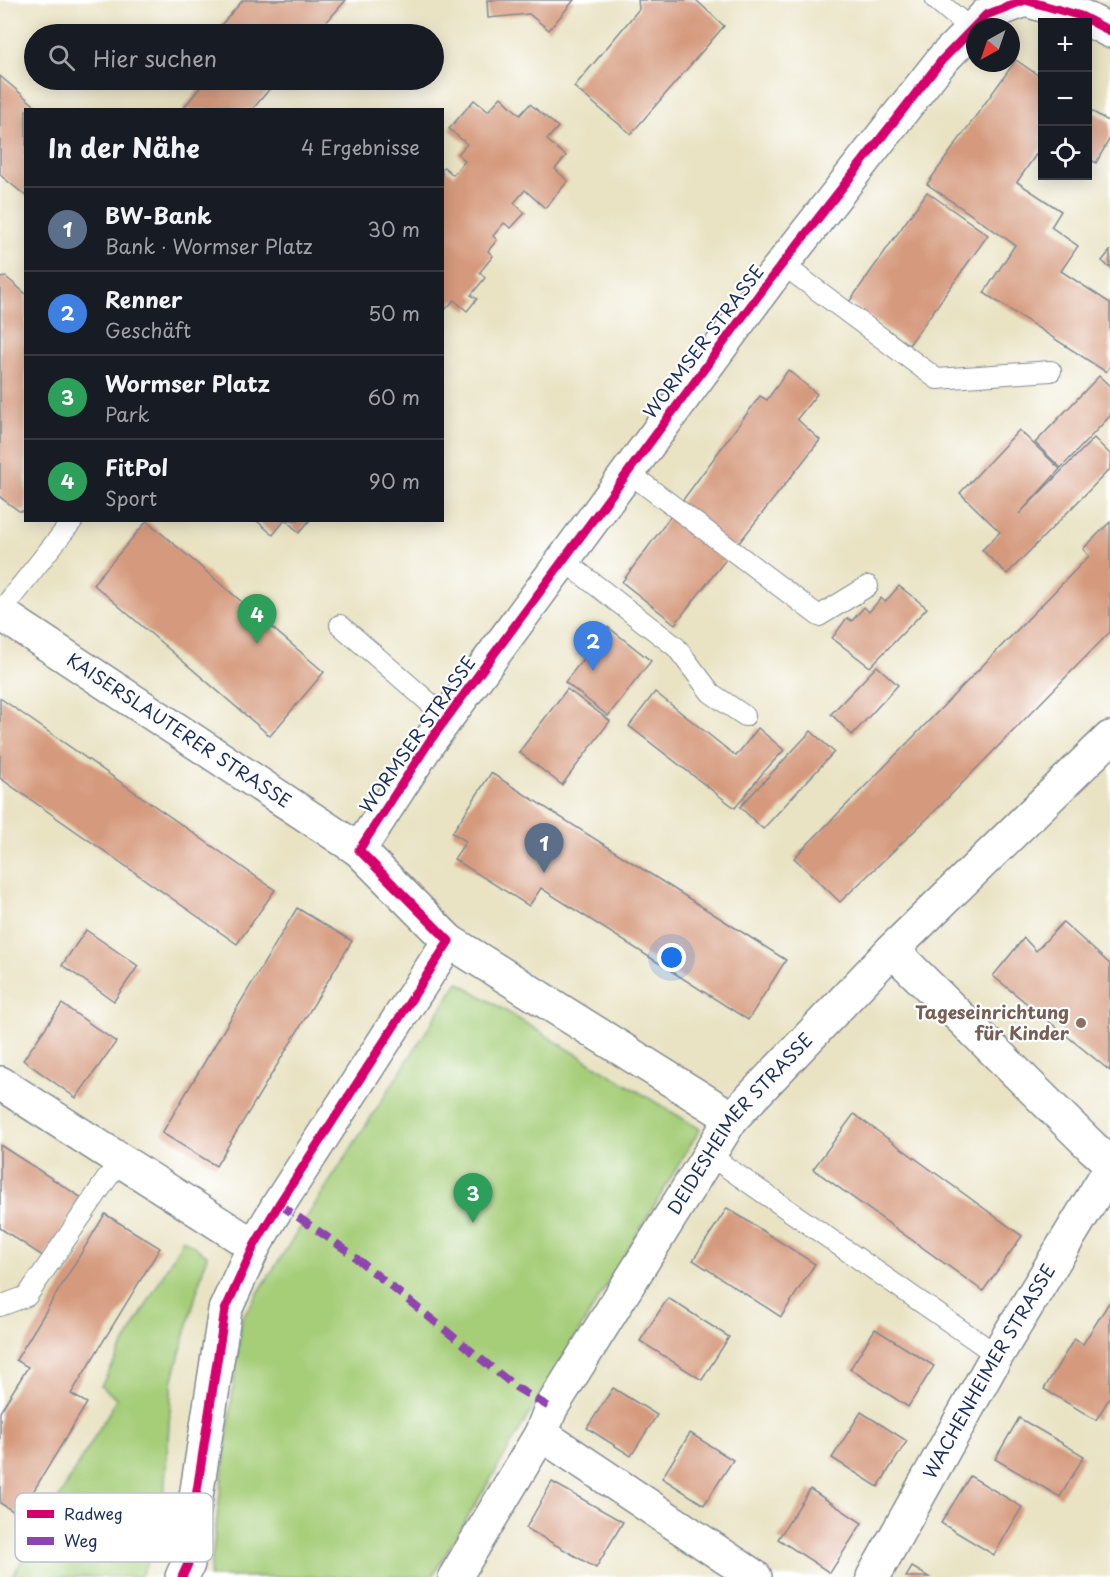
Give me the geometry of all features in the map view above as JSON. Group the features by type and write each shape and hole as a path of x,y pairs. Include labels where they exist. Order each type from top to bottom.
{"street":[{"name":"WORMSER STRASSE","path":"983,18 1025,0"},
{"path":"1025,0 1081,16 1110,31"},
{"name":"WORMSER STRASSE","path":"359,850 429,742 782,264 942,60 966,36"},
{"name":"KAISERSLAUTERER STRASSE","path":"0,613 359,850"},
{"name":"DEIDESHEIMER STRASSE","path":"455,1577 541,1434 551,1408 732,1118 892,950 1110,738"},
{"path":"359,850 448,941 732,1118"},
{"path":"197,1493 225,1310 254,1246 448,941"},
{"path":"892,950 1110,1163"},
{"path":"0,1083 254,1246"},
{"name":"WACHENHEIMER STRASSE","path":"873,1577 997,1355 1110,1170"},
{"path":"541,1434 755,1577"},
{"path":"182,1577 188,1562"}],"lane":[{"path":"936,0 966,25"},
{"path":"782,264 937,379 1051,371"},
{"path":"628,472 819,616 868,586"},
{"path":"0,613 71,522"},
{"path":"563,560 676,647 711,693 745,716"},
{"path":"340,625 447,718"},
{"path":"709,1155 997,1355"},
{"path":"0,1306 27,1296 119,1161"}],"green space":[{"path":"458,982 700,1129 432,1577 209,1577 213,1562 242,1318"},
{"path":"183,1239 207,1255 172,1382 164,1493 62,1493 117,1399 101,1386"},
{"path":"21,1562 148,1562 140,1577 12,1577"}],"building":[{"path":"243,0 346,0 325,24 222,24"},
{"path":"487,0 574,0 549,30 529,14 488,18"},
{"path":"638,0 696,0 724,26 631,134 574,87 639,9"},
{"path":"1020,63 1038,75 1038,152 1017,182 1061,211 1051,227 1078,246 1061,271 1110,303 1110,366 1106,372 984,293 1015,245 927,184 1007,72 1020,72"},
{"path":"0,76 38,108 24,108 24,194 0,175"},
{"path":"198,90 269,90 254,108 184,108"},
{"path":"501,97 520,115 530,104 558,127 547,140 566,156 555,169 568,181 545,208 525,190 514,203 525,213 511,228 504,223 493,236 497,240 488,251 493,256 480,272 485,278 471,295 477,299 467,311 454,300 444,311 444,167 453,175 465,161 458,154 467,144 449,129 474,100 488,111"},
{"path":"1092,111 1110,122 1110,138 1096,163 1092,160"},
{"path":"927,192 988,235 909,345 849,302"},
{"path":"1110,251 1110,268 1102,261"},
{"path":"6,277 24,292 24,511 19,511 0,497 0,278"},
{"path":"788,370 817,394 797,419 820,440 675,624 622,582 760,396 767,400"},
{"path":"1099,376 1110,386 1110,416 1061,468 1035,443"},
{"path":"1019,430 1060,469 1019,514 1094,438 1110,454 1110,469 1007,574 982,550 1000,532 960,493"},
{"path":"148,522 324,672 270,736 93,584"},
{"path":"258,522 283,522 273,535"},
{"path":"288,522 308,522 299,533"},
{"path":"1110,522 1110,632 933,813 840,902 794,858 1089,556 1083,549"},
{"path":"899,586 927,608 870,667 832,638 847,618 852,621 864,607 869,612 881,598 885,602"},
{"path":"608,627 651,661 608,716 565,682"},
{"path":"877,666 898,685 852,735 831,714"},
{"path":"567,689 610,721 562,785 519,752"},
{"path":"655,692 736,756 758,728 784,750 735,808 629,726"},
{"path":"0,698 275,890 237,944 0,778"},
{"path":"811,731 834,752 763,829 740,807"},
{"path":"491,773 786,960 748,1020 541,888 529,906 454,859 466,841 452,833"},
{"path":"297,908 352,941 216,1166 162,1133"},
{"name":"Tageseinrichtung für Kinder","path":"1063,922 1110,964 1110,1071 993,976 1024,938 1036,951"},
{"path":"86,930 138,966 114,1001 62,965"},
{"path":"62,1004 116,1042 76,1098 23,1060"},
{"path":"854,1114 1022,1236 983,1291 813,1169"},
{"path":"0,1145 82,1198 44,1257 0,1228"},
{"path":"727,1208 815,1264 781,1317 693,1260"},
{"path":"105,1214 160,1248 71,1394 87,1403 32,1493 15,1493 15,1512 0,1503 0,1412 28,1367 16,1360"},
{"path":"668,1298 729,1337 702,1380 640,1341"},
{"path":"1110,1301 1110,1397 1096,1420 1044,1389 1074,1339 1083,1344"},
{"path":"875,1329 934,1366 908,1407 850,1369"},
{"path":"613,1388 657,1415 631,1456 587,1428"},
{"path":"861,1412 907,1441 878,1487 832,1458"},
{"path":"1019,1418 1084,1456 1060,1497 995,1459"},
{"path":"690,1433 733,1460 704,1505 662,1478"},
{"path":"970,1476 1022,1507 994,1555 941,1523"},
{"path":"552,1482 623,1522 596,1568 526,1528"},
{"path":"810,1489 862,1523 830,1573 778,1539"},
{"path":"912,1567 929,1577 906,1577"}],"marked path":[{"path":"279,1204 346,1250 517,1388 551,1408"}],"cycle path":[{"path":"197,1493 225,1310 254,1246 449,941 359,850 429,742 769,281 942,60 986,15 1025,0 1081,16 1110,31"},
{"path":"182,1577 188,1562"}],"place":[{"name":"FitPol","path":"257,644"},
{"name":"Renner","path":"593,671"},
{"name":"BW-Bank","path":"544,873"},
{"name":"Tageseinrichtung für Kinder","path":"1081,1023"},
{"name":"Wormser Platz","path":"473,1223"}]}
